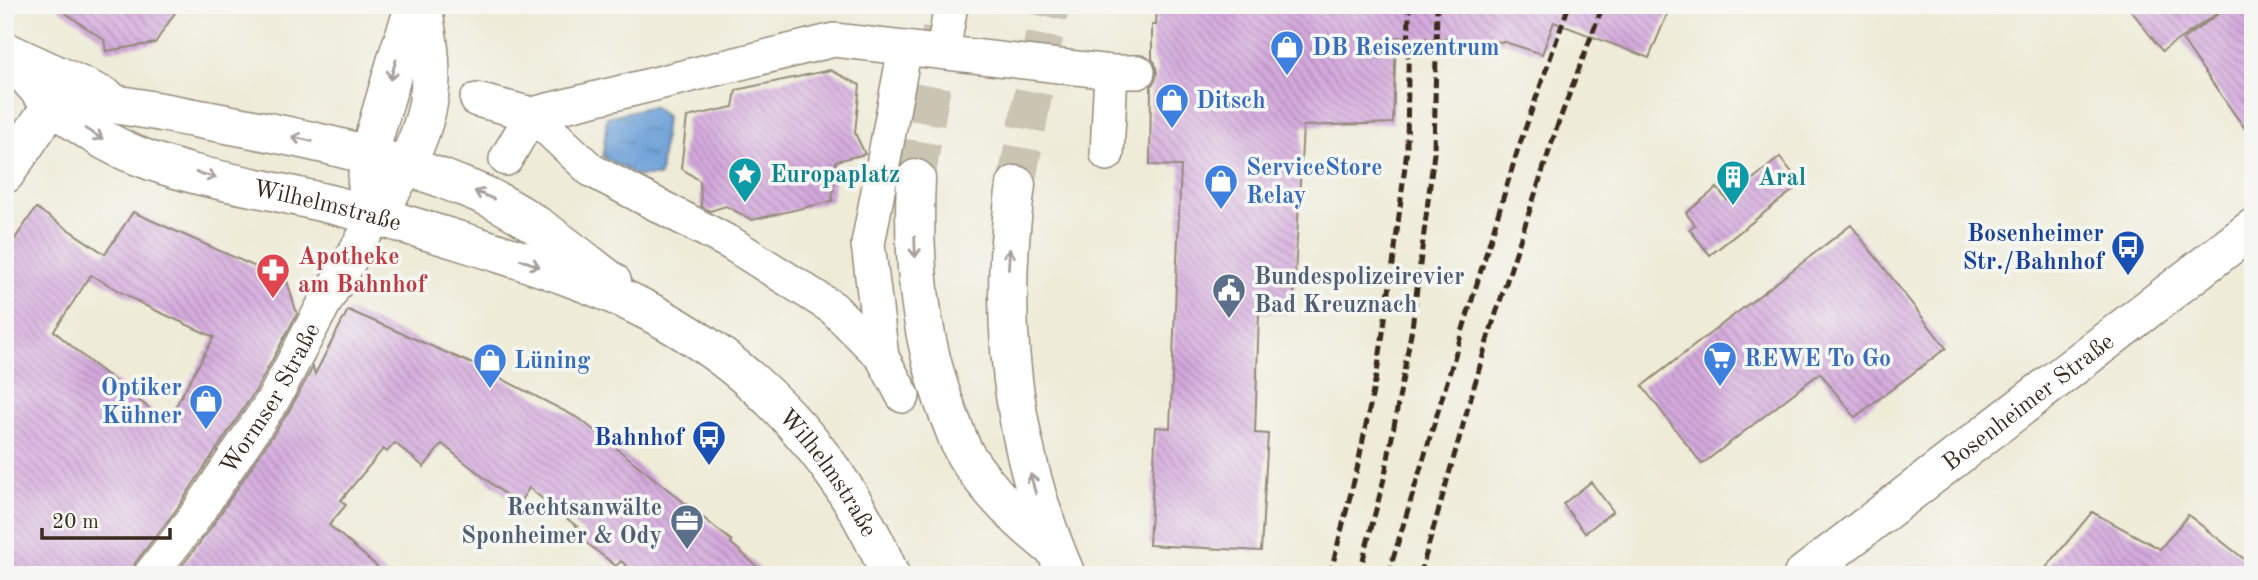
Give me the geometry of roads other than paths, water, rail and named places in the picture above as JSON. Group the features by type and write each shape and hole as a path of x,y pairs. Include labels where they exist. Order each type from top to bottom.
{"main road":[{"path":"376,216 369,200 369,154 415,5"},
{"path":"376,216 407,166 430,89 430,51 422,5"},
{"name":"Wilhelmstraße","path":"5,51 125,106"},
{"name":"Wilhelmstraße","path":"5,51 52,105 94,135 140,157 204,176 376,216 520,259 647,310 691,335 733,364 771,397 804,433 858,508 890,575"},
{"name":"Wilhelmstraße","path":"52,105 69,102 125,106 246,127 369,154 407,166 488,196 510,208 543,229 647,310"},
{"path":"5,174 52,105"},
{"path":"916,179 915,251 918,294 943,402 964,454 998,500 1060,562"},
{"path":"1016,185 1010,238 1007,313 1012,380 1021,436 1035,493 1060,562"},
{"name":"Bosenheimer Straße","path":"1803,575 2253,228"},
{"path":"964,454 974,458 997,458 1008,452 1021,436"}],"street":[{"path":"943,52 951,5"},
{"path":"477,100 532,114 834,40 1124,72 1107,154"},
{"path":"882,357 868,244 905,48"},
{"path":"506,159 532,114"},
{"path":"532,114 591,170 732,244 832,308 882,357 903,396"},
{"name":"Wormser Straße","path":"150,575 192,521 273,400 324,304 376,216"}],"water":[{"path":"652,106 666,116 660,176 637,176 603,157 607,117"}],"tunnel":[{"path":"1016,185 1050,5"},
{"path":"916,179 943,18"}],"railway":[{"path":"1330,575 1357,469 1378,367 1394,257 1407,149 1409,5"},
{"path":"1359,575 1385,475 1412,328 1434,153 1437,5"},
{"path":"1388,575 1518,149 1569,5"},
{"path":"1420,575 1488,338 1558,124 1603,5"}],"place":[{"name":"DB Reisezentrum","path":"1287,77"},
{"name":"Ditsch","path":"1172,130"},
{"name":"Europaplatz","path":"745,204"},
{"name":"Aral","path":"1733,207"},
{"name":"ServiceStore Relay","path":"1221,211"},
{"name":"Bosenheimer Str./Bahnhof","path":"2128,277"},
{"name":"Apotheke am Bahnhof","path":"273,300"},
{"name":"Bundespolizeirevier Bad Kreuznach","path":"1229,320"},
{"name":"REWE To Go","path":"1720,388"},
{"name":"Lüning","path":"490,390"},
{"name":"Optiker Kühner","path":"206,431"},
{"name":"Bahnhof","path":"709,467"},
{"name":"Rechtsanwälte Sponheimer & Ody","path":"687,551"}]}
